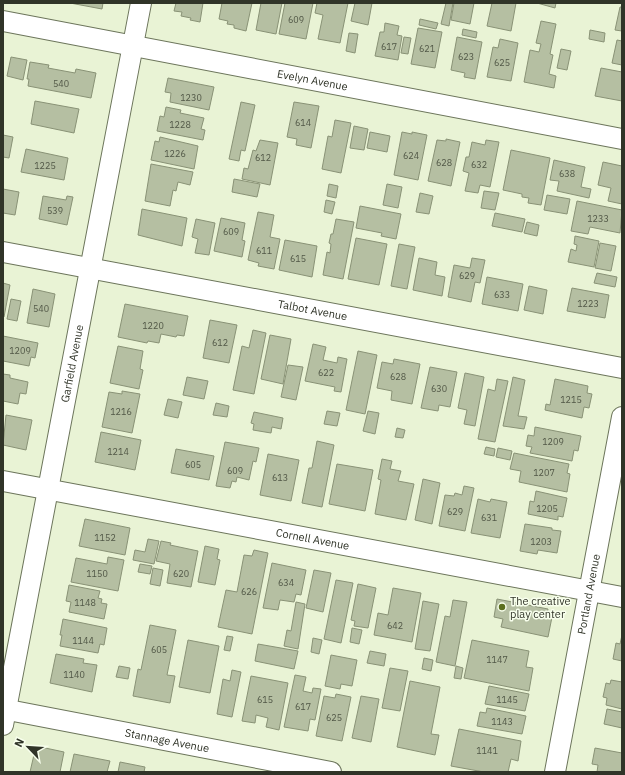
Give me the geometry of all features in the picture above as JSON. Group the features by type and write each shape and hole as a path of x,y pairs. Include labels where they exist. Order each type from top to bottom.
{"street":[{"name":"Garfield Avenue","path":"4,715 140,3"},
{"name":"Evelyn Avenue","path":"3,22 622,139"},
{"name":"Talbot Avenue","path":"3,252 622,368"},
{"name":"Portland Avenue","path":"555,772 622,417"},
{"name":"Cornell Avenue","path":"3,480 622,597"},
{"name":"Stannage Avenue","path":"4,715 331,772"}],"building":[{"path":"70,3 103,3 102,9"},
{"path":"176,3 203,3 200,22 181,16 182,12 174,11"},
{"path":"222,3 252,3 246,31 234,28 234,25 227,24 228,21 219,19"},
{"path":"261,3 282,3 276,34 256,30"},
{"path":"285,3 313,3 306,39 279,34"},
{"path":"317,3 348,3 340,43 318,39 323,15 315,13"},
{"path":"355,3 372,3 368,25 351,21"},
{"path":"446,3 453,3 449,26 441,24"},
{"path":"454,3 474,3 470,24 451,20"},
{"path":"492,3 516,3 511,31 487,26"},
{"path":"537,3 556,3 555,8"},
{"path":"620,7 622,7 622,31 615,30"},
{"path":"420,19 438,23 436,29 419,25"},
{"path":"541,21 556,24 550,54 553,55 549,74 556,76 554,88 524,82 530,50 539,52 541,44 536,43"},
{"path":"385,23 399,26 397,35 402,36 398,60 375,56 380,32 384,32"},
{"path":"418,28 442,32 435,68 411,64"},
{"path":"463,29 477,32 476,38 462,35"},
{"path":"590,30 605,33 604,42 589,39"},
{"path":"349,33 358,34 355,53 346,51"},
{"path":"404,37 411,38 408,54 401,53"},
{"path":"457,37 482,42 475,79 464,77 465,73 451,70"},
{"path":"500,39 518,43 511,81 487,77 493,47 498,48"},
{"path":"617,40 622,41 622,65 612,63"},
{"path":"561,49 571,51 567,70 557,68"},
{"path":"11,57 27,60 23,80 7,76"},
{"path":"30,62 49,65 48,68 75,73 76,69 96,73 91,98 28,86 29,79 27,79"},
{"path":"601,68 622,72 622,101 595,96"},
{"path":"168,78 214,87 209,110 170,102 171,93 165,92"},
{"path":"35,101 79,109 74,133 31,124"},
{"path":"241,102 255,105 245,151 241,150 239,161 229,159"},
{"path":"294,102 319,106 311,148 296,145 297,139 287,137"},
{"path":"166,107 181,110 180,113 204,118 201,129 205,130 203,140 157,131 160,116 164,117"},
{"path":"335,120 351,123 341,173 322,169 328,136 332,137"},
{"path":"354,126 368,129 364,150 350,148"},
{"path":"370,132 390,136 387,152 367,148"},
{"path":"402,132 427,135 418,180 394,175"},
{"path":"3,135 13,137 9,158 3,157"},
{"path":"160,137 198,146 194,169 151,160 155,141 159,142"},
{"path":"446,139 460,142 451,186 428,181 437,140 446,141"},
{"path":"260,140 278,143 270,185 242,179 244,168 248,169 253,150 256,151"},
{"path":"486,140 499,142 490,187 480,185 478,193 465,191 469,173 463,171 466,157 469,157 472,142 485,145"},
{"path":"26,149 68,158 64,180 21,172"},
{"path":"511,150 550,158 541,205 528,203 529,198 522,197 522,194 503,190"},
{"path":"554,160 585,167 581,187 591,189 589,198 557,191 559,181 550,180"},
{"path":"603,162 622,166 622,204 608,201 611,188 598,185"},
{"path":"151,164 193,172 190,185 178,182 176,191 173,190 170,206 145,201"},
{"path":"234,179 260,184 257,197 232,192"},
{"path":"329,184 338,186 336,198 327,196"},
{"path":"387,184 402,187 398,208 383,205"},
{"path":"3,189 19,192 15,215 3,213"},
{"path":"484,191 499,193 495,210 481,208"},
{"path":"420,193 433,196 429,214 416,212"},
{"path":"547,195 570,199 567,214 544,210"},
{"path":"43,196 66,200 67,196 73,197 67,225 39,219"},
{"path":"326,200 335,202 332,214 324,212"},
{"path":"577,201 622,210 620,233 590,227 588,234 571,231"},
{"path":"360,206 401,214 396,239 381,236 382,233 356,228"},
{"path":"142,209 187,218 182,246 138,235"},
{"path":"258,212 274,215 270,237 280,239 274,269 258,266 259,263 248,260"},
{"path":"495,213 525,219 522,232 492,226"},
{"path":"221,218 245,223 242,240 245,241 242,257 214,251"},
{"path":"196,219 215,223 209,255 195,253 198,239 192,237"},
{"path":"336,219 354,222 343,279 323,275 327,252 330,253 331,244 329,243 331,234 333,234"},
{"path":"527,222 539,225 537,236 524,233"},
{"path":"575,236 599,241 594,267 568,262 571,249 576,251 577,245 574,244"},
{"path":"356,238 387,244 379,285 348,279"},
{"path":"285,240 317,246 312,277 279,270"},
{"path":"600,243 616,246 611,271 595,268"},
{"path":"399,244 415,247 407,289 391,286"},
{"path":"419,258 437,262 435,275 445,277 442,296 413,290"},
{"path":"472,258 485,260 480,283 475,282 471,302 448,297 454,265 470,268"},
{"path":"597,273 617,277 615,287 594,283"},
{"path":"487,277 523,284 518,311 482,304"},
{"path":"3,283 10,285 4,317 3,317"},
{"path":"529,286 547,290 543,314 524,310"},
{"path":"572,288 609,295 605,318 567,311"},
{"path":"33,289 55,294 49,327 27,323"},
{"path":"11,299 21,301 17,321 7,319"},
{"path":"125,304 188,316 184,336 177,335 176,337 161,334 159,343 148,341 147,343 118,337"},
{"path":"210,320 237,325 229,363 203,358"},
{"path":"253,330 266,333 254,394 233,390 242,346 249,348"},
{"path":"270,335 291,339 283,384 261,379"},
{"path":"3,336 38,343 35,358 31,357 29,366 3,361"},
{"path":"313,344 326,347 323,360 337,363 338,357 347,359 341,392 334,391 335,387 305,381"},
{"path":"118,346 143,351 140,369 143,370 139,389 110,383"},
{"path":"358,351 377,355 365,414 346,410"},
{"path":"394,359 420,364 412,404 391,400 392,391 377,388 382,362 393,364"},
{"path":"288,365 303,367 296,400 281,397"},
{"path":"430,367 457,372 450,407 439,405 438,411 421,408"},
{"path":"465,373 484,377 475,426 464,424 467,410 458,408"},
{"path":"3,374 10,375 10,378 28,382 26,394 20,393 18,404 3,401"},
{"path":"187,377 208,381 204,399 183,395"},
{"path":"513,377 525,380 518,416 527,417 524,429 503,426"},
{"path":"497,379 508,381 495,442 478,439 488,389 495,391"},
{"path":"555,379 588,386 587,393 592,394 589,408 584,407 582,418 545,410 546,404 550,405"},
{"path":"122,391 140,394 132,433 102,427 109,392 122,394"},
{"path":"168,399 182,402 178,418 164,415"},
{"path":"216,403 229,406 227,417 213,415"},
{"path":"327,411 340,413 337,426 324,424"},
{"path":"368,411 379,413 375,434 363,431"},
{"path":"254,412 283,418 281,429 272,427 271,433 253,430 254,424 251,423"},
{"path":"6,415 32,420 26,450 3,445"},
{"path":"535,427 581,436 578,451 574,450 572,461 530,453 532,447 526,446 528,435 534,436"},
{"path":"397,428 405,430 403,438 395,437"},
{"path":"101,432 141,440 135,470 95,462"},
{"path":"317,441 334,445 322,507 302,503 309,468 312,468"},
{"path":"225,442 259,448 256,462 253,461 249,480 237,477 236,482 232,481 230,488 216,486"},
{"path":"486,447 495,449 494,456 484,454"},
{"path":"498,448 512,451 510,460 496,457"},
{"path":"176,449 214,456 209,480 171,473"},
{"path":"514,453 569,464 567,473 570,474 567,492 519,482 521,471 510,469"},
{"path":"268,454 299,460 291,501 260,495"},
{"path":"382,459 392,461 390,469 401,471 398,481 414,484 406,520 375,514 381,480 378,479"},
{"path":"337,464 373,470 365,511 329,504"},
{"path":"423,479 440,483 432,524 415,520"},
{"path":"464,486 474,488 465,531 439,526 445,495 454,496 455,493 462,495"},
{"path":"536,491 567,498 563,517 558,516 558,520 528,514 530,501 534,502"},
{"path":"478,499 490,502 491,499 507,502 500,538 471,533"},
{"path":"85,519 130,528 125,555 79,546"},
{"path":"525,524 552,528 552,530 561,531 557,553 538,550 537,554 520,551"},
{"path":"148,539 159,541 154,564 133,560 135,550 145,552"},
{"path":"161,541 171,543 170,545 198,551 191,587 167,583 170,564 156,561"},
{"path":"205,546 219,549 217,559 220,560 215,585 198,582"},
{"path":"254,550 268,553 252,634 218,627 226,590 237,592 244,555 252,556"},
{"path":"108,557 124,560 118,591 71,582 76,558 107,564"},
{"path":"272,563 306,570 301,595 296,594 294,602 280,600 278,610 263,608"},
{"path":"140,564 152,566 150,574 138,572"},
{"path":"153,568 163,570 160,586 150,584"},
{"path":"314,570 331,573 323,612 306,608"},
{"path":"336,580 353,583 341,643 324,639"},
{"path":"358,584 376,588 368,628 354,626 355,621 351,620"},
{"path":"69,585 100,591 98,598 102,599 101,603 107,604 104,619 69,612 71,602 66,601"},
{"path":"393,588 421,593 412,642 374,635 378,613 388,615"},
{"path":"497,599 548,609 547,616 552,617 548,637 501,627 503,619 494,617"},
{"path":"453,600 467,602 455,666 436,662 445,616 450,617"},
{"path":"423,601 439,604 430,651 415,649"},
{"path":"296,602 305,604 298,649 284,646 287,630 291,631"},
{"path":"63,619 107,628 104,645 100,644 98,653 60,646 62,635 60,635"},
{"path":"150,625 176,630 167,675 175,676 170,703 133,696 138,669 141,670"},
{"path":"352,628 362,630 359,644 350,642"},
{"path":"622,635 622,661 613,659 616,643 620,644"},
{"path":"227,636 233,637 230,651 224,650"},
{"path":"313,638 322,640 319,654 311,652"},
{"path":"188,640 219,646 210,693 179,687"},
{"path":"472,640 529,651 526,667 533,668 529,691 464,678"},
{"path":"258,644 298,651 294,669 255,661"},
{"path":"370,651 386,654 384,666 367,663"},
{"path":"56,654 84,659 83,663 97,665 92,692 50,683"},
{"path":"331,655 357,660 352,686 341,684 340,689 325,686"},
{"path":"424,658 433,660 431,671 422,669"},
{"path":"119,666 130,668 128,679 116,677"},
{"path":"456,666 463,668 461,679 454,678"},
{"path":"390,668 408,671 400,711 382,708"},
{"path":"232,670 241,672 232,717 217,714 223,679 230,681"},
{"path":"295,675 306,677 303,691 312,693 313,688 321,689 315,720 310,719 308,731 284,727"},
{"path":"251,676 288,683 279,730 266,727 268,718 256,715 255,723 242,721"},
{"path":"611,680 622,682 622,709 606,705 607,698 603,697 606,683 610,684"},
{"path":"410,681 440,687 431,734 439,735 435,755 397,747"},
{"path":"489,686 529,694 525,711 485,704"},
{"path":"336,694 351,697 342,741 316,736 324,696 335,698"},
{"path":"361,696 379,699 371,742 352,738"},
{"path":"487,708 526,716 522,734 477,726 480,712 486,713"},
{"path":"607,709 622,712 622,728 604,724"},
{"path":"459,729 521,741 518,761 511,759 508,772 484,772 451,766"},
{"path":"36,746 64,752 60,772 30,772"},
{"path":"595,748 622,753 622,772 597,772 598,765 592,764"},
{"path":"74,754 110,761 107,772 70,772"},
{"path":"120,762 145,767 144,772 118,772"}],"place":[{"name":"The creative play center","path":"502,607"}]}
